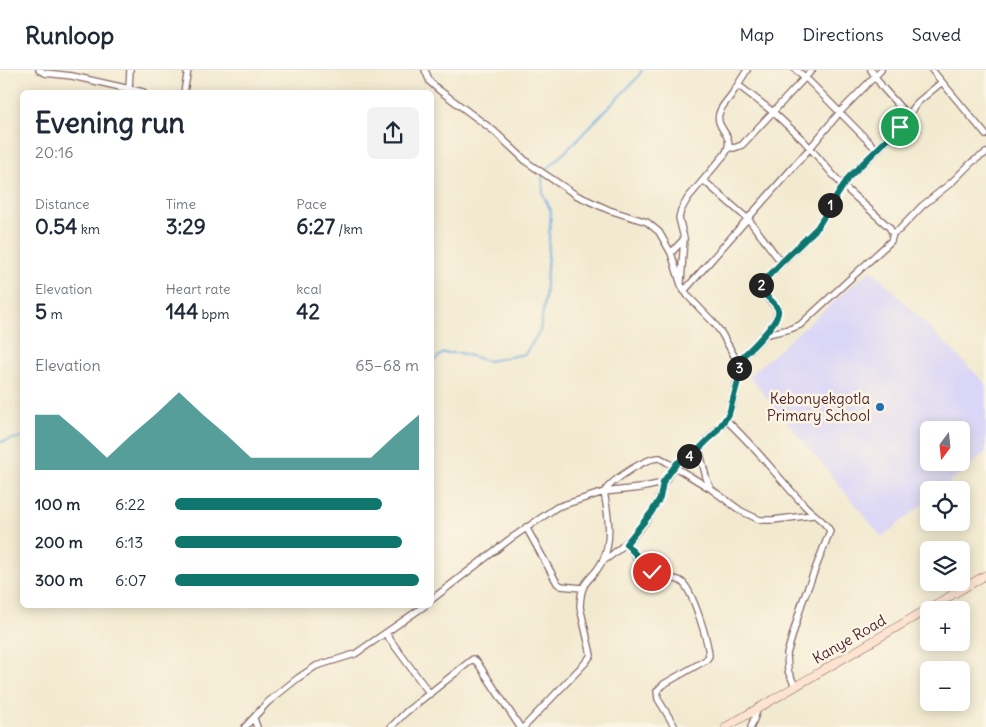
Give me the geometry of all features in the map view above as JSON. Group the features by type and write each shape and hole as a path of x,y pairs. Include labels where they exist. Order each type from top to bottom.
{"main road":[{"name":"Kanye Road","path":"726,727 986,575"}],"street":[{"path":"42,71 52,70"},
{"path":"129,89 130,70"},
{"path":"184,90 188,70"},
{"path":"425,70 430,82 494,131 528,163 567,190 594,204 647,222 659,232 671,253 680,285 714,323 737,361 738,381 732,406 726,420 699,449 674,466 663,482 660,498 651,513 626,544 602,562 582,588 580,607 591,652 589,658 524,727"},
{"path":"680,285 681,241 679,218 681,210 688,198 729,148 728,137 720,125 719,116 723,105 747,70"},
{"path":"796,70 876,149"},
{"path":"729,148 742,145 812,70"},
{"path":"871,70 883,88 908,116"},
{"path":"684,291 749,220 840,112 881,70"},
{"path":"932,70 986,135"},
{"path":"42,71 134,90"},
{"path":"737,361 764,335 776,318 778,310 762,292 761,286 782,262 817,228 842,185 857,168 897,131 918,102 942,82"},
{"path":"738,85 772,112 810,148 842,185 889,227 893,233"},
{"path":"764,335 800,325 891,240 893,233 899,230 922,206 952,182 972,162 986,153"},
{"path":"703,180 749,220 782,262"},
{"path":"665,241 681,241"},
{"path":"671,253 681,241"},
{"path":"726,420 751,444 813,515 827,526 830,532 805,595 787,654 788,671 795,686"},
{"path":"699,449 711,489"},
{"path":"602,562 606,552 608,526 604,492 611,483 652,458 660,458 674,466 711,489 741,511 760,520 813,515"},
{"path":"434,598 526,528 557,507 604,492 640,488 663,482"},
{"path":"526,528 557,583 561,586 582,588"},
{"path":"626,544 652,572 659,576 679,580 685,585 701,622 709,656 706,660 664,684 656,691 658,699 676,727"},
{"path":"245,727 268,702 316,666 355,654 422,608"},
{"path":"386,634 430,694"},
{"path":"391,727 406,712 469,660 475,660 520,727"},
{"path":"751,727 758,708"},
{"path":"254,719 257,727"}],"shaded area":[{"name":"Kebonyekgotla Primary School","path":"871,269 986,384 986,452 970,465 970,421 920,421 920,471 963,471 951,481 920,481 920,506 882,537 749,376"}],"waterway":[{"path":"434,360 443,353 460,353 488,361 525,354 540,331 545,298 551,211 543,194 542,174 638,77 642,70"},
{"path":"0,442 20,437"}],"place":[{"name":"Kebonyekgotla Primary School","path":"880,407"}],"route":[{"path":"652,572 626,544 651,513 662,493 663,482 677,463 696,452 726,420 732,406 738,381 737,361 764,335 778,315 777,308 762,292 761,284 817,228 848,178 900,127"}]}
